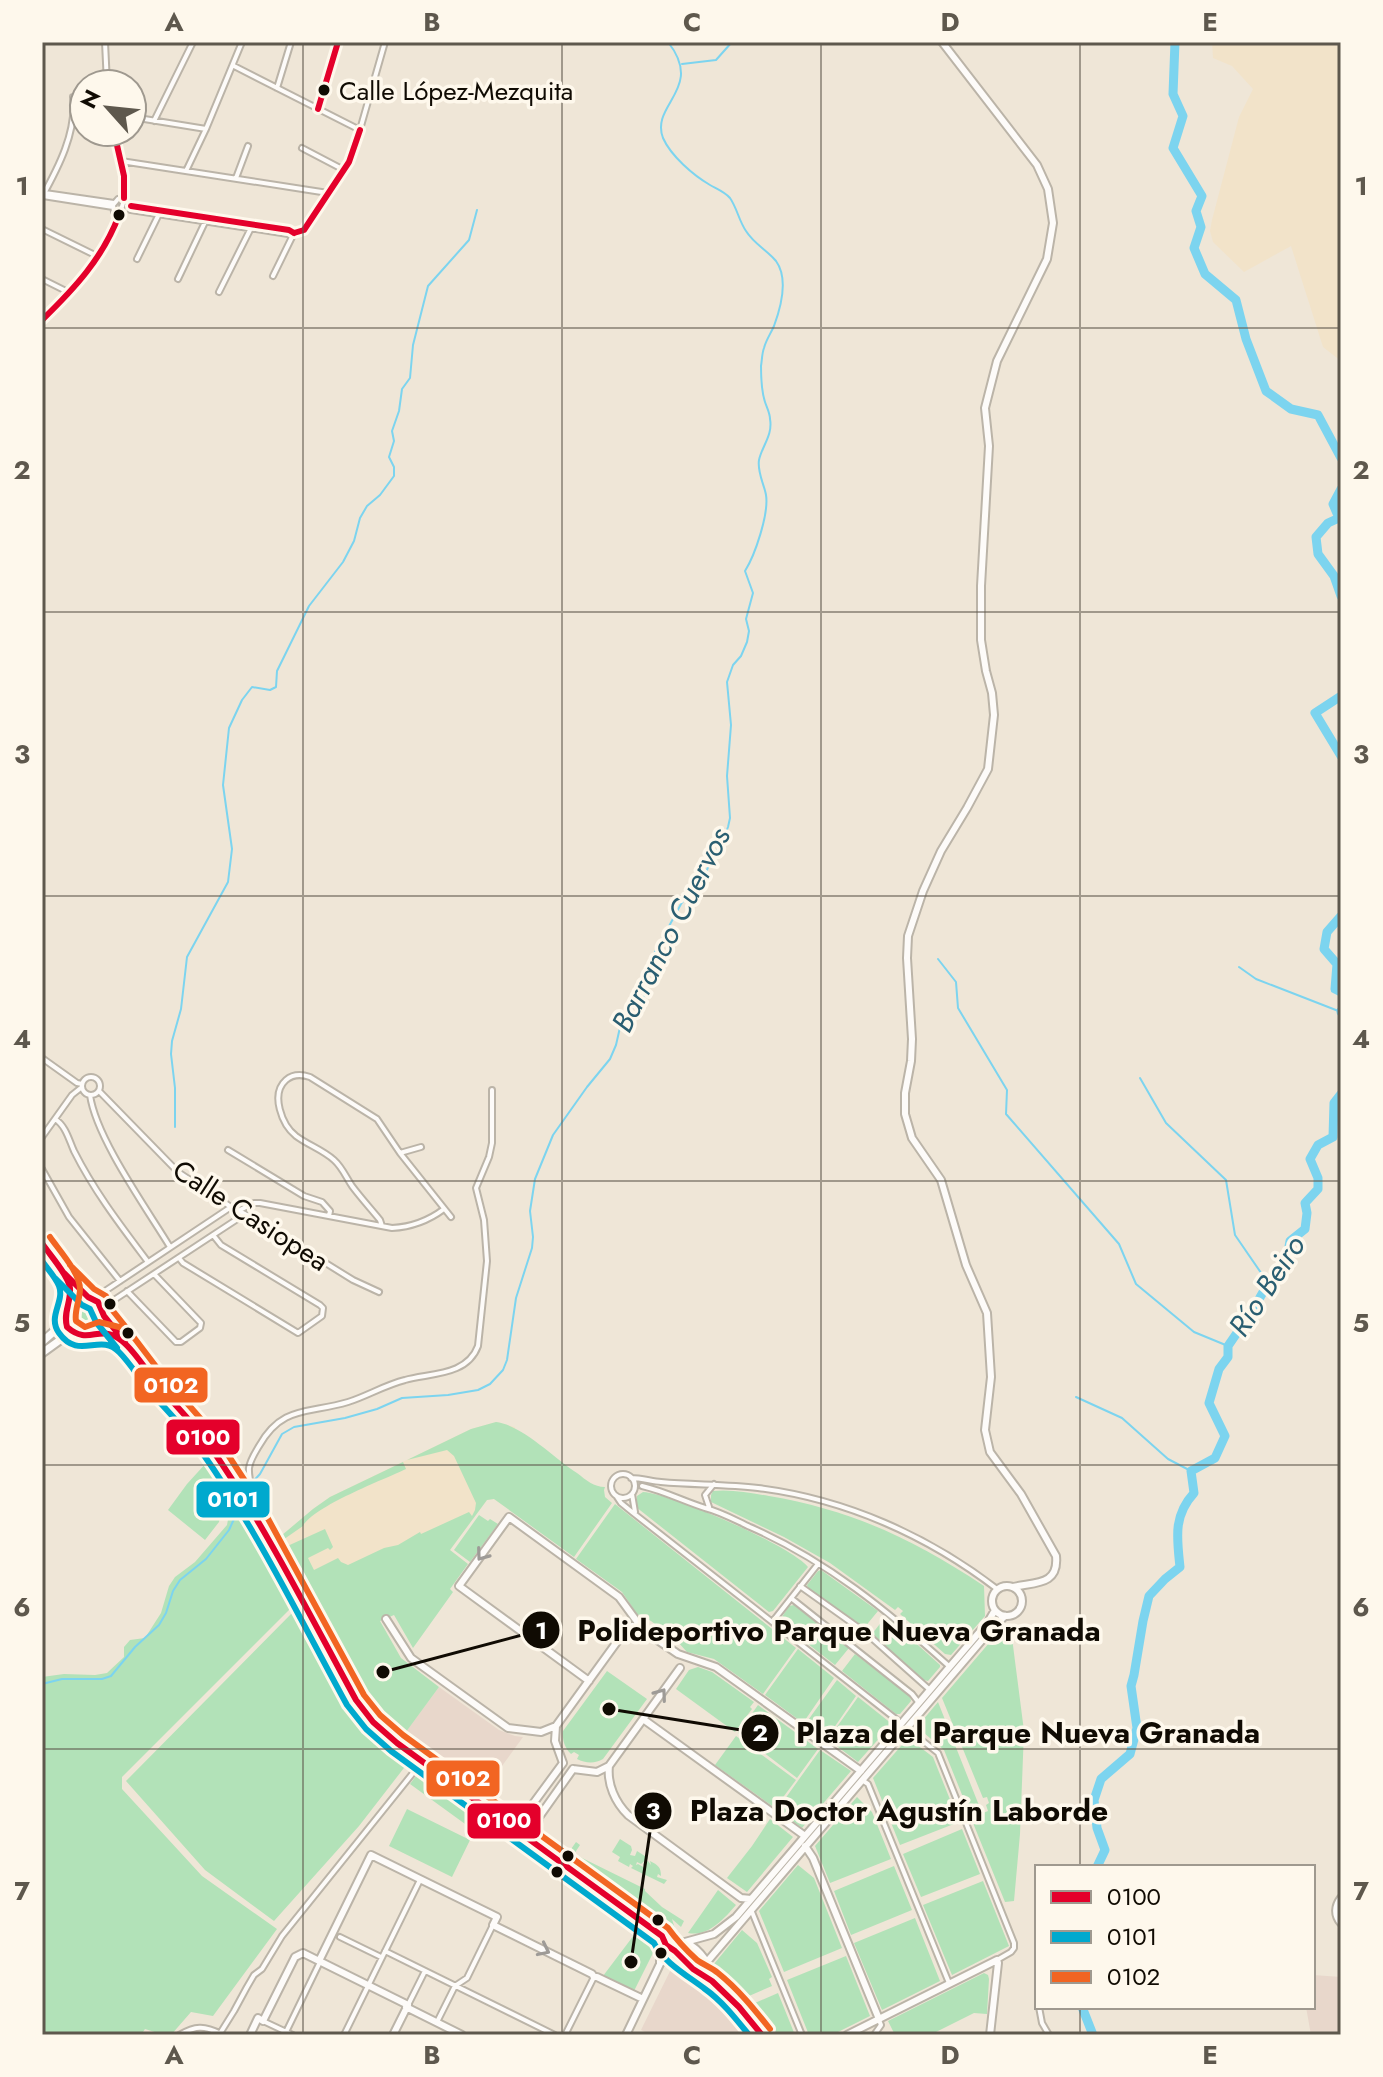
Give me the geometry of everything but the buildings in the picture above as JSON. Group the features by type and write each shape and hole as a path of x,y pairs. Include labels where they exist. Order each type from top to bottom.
{"main road":[{"path":"104,1314 97,1332 86,1337 75,1334 64,1316 68,1305 77,1298 90,1298 98,1302 156,1383 207,1442 251,1509 356,1700 383,1732 702,1967 762,2035"},
{"path":"42,1342 65,1322"},
{"path":"97,1332 115,1336 125,1343"},
{"path":"42,1353 75,1334"},
{"path":"662,1936 674,1947 703,1956 702,1967"}],"street":[{"path":"105,42 106,68"},
{"path":"154,121 193,42"},
{"path":"186,171 242,42"},
{"path":"277,88 291,42"},
{"path":"318,109 338,42"},
{"path":"131,208 294,233 304,230 353,154 385,42"},
{"path":"702,1967 748,1908 862,1780 919,1703 992,1618 995,1610 992,1599 997,1589 1042,1582 1053,1575 1057,1566 1056,1556 1021,1494 990,1452 985,1430 991,1368 987,1313 966,1265 941,1180 917,1146 905,1114 912,1039 907,958 910,927 936,861 984,777 989,760 994,705 983,656 981,621 989,446 985,408 997,361 1047,259 1053,223 1048,189 1037,165 942,42"},
{"path":"234,66 360,130"},
{"path":"148,120 206,129"},
{"path":"68,142 43,195 114,205"},
{"path":"236,178 248,146"},
{"path":"42,320 85,277 111,236 124,198 124,176 118,148"},
{"path":"302,148 344,170"},
{"path":"121,161 329,193"},
{"path":"118,199 129,201 131,208 124,216 114,212 118,199"},
{"path":"137,259 159,212"},
{"path":"178,279 206,220"},
{"path":"219,292 252,227"},
{"path":"42,229 99,257"},
{"path":"273,276 294,233"},
{"path":"42,279 69,293"},
{"path":"42,1058 82,1085"},
{"path":"382,1226 337,1162 291,1130 278,1104 280,1088 286,1080 295,1075 310,1077 372,1114 451,1217"},
{"path":"42,1137 88,1077 99,1082 99,1091 90,1095 84,1092 82,1085"},
{"path":"251,1509 255,1504 249,1470 253,1457 266,1434 285,1416 349,1402 402,1381 447,1373 475,1354 487,1261 484,1220 476,1188 492,1143 492,1090"},
{"name":"Calle Casiopea","path":"99,1091 178,1172 353,1280 379,1292"},
{"path":"90,1095 95,1114 112,1150 171,1247 179,1250 178,1258"},
{"path":"55,1119 63,1126 101,1199 148,1262"},
{"path":"400,1153 421,1147"},
{"path":"228,1150 304,1196 322,1202 330,1211 329,1216"},
{"path":"42,1169 76,1227 120,1281"},
{"path":"238,1211 254,1203 392,1228 422,1223 444,1209"},
{"path":"65,1276 90,1298 107,1290 231,1207"},
{"path":"104,1314 114,1300 245,1214"},
{"path":"171,1247 170,1255 298,1333 322,1316 320,1305 221,1245 213,1235"},
{"path":"42,1243 65,1276 70,1290 68,1305"},
{"path":"127,1291 179,1343 202,1325 154,1274"},
{"path":"107,1290 114,1300"},
{"path":"847,2035 997,1960 1014,1948 938,1753 621,1503 611,1490 613,1479 623,1474 657,1482 715,1484 785,1492 854,1510 931,1545 997,1589"},
{"path":"631,1478 635,1487 632,1494 636,1514"},
{"path":"635,1487 657,1482"},
{"path":"711,1509 705,1495 715,1484"},
{"path":"642,1486 711,1509 818,1563 885,1610 950,1667"},
{"path":"617,1497 632,1494"},
{"path":"589,1681 459,1586 507,1521 619,1597 641,1627 678,1654 716,1667 861,1771"},
{"path":"773,1621 818,1563"},
{"path":"629,2034 660,1959 674,1947 720,1930 748,1908 751,1899 861,1771 1000,1619 1018,1612 1025,1591 1032,1584"},
{"path":"800,1586 866,1633 930,1690"},
{"path":"1013,1587 1022,1599"},
{"path":"791,1598 912,1694 919,1703"},
{"path":"541,1732 556,1726 627,1628 627,1610"},
{"path":"995,1610 1005,1616"},
{"path":"386,1619 405,1650 420,1665 508,1728 541,1732 555,1741"},
{"path":"627,1628 641,1627"},
{"path":"556,1726 555,1741 562,1774 597,1772 609,1766 680,1668 678,1654"},
{"path":"680,1668 697,1662"},
{"path":"643,1719 805,1836"},
{"path":"179,2035 200,2026 220,2034 254,1975 262,1969 281,1937 423,1761"},
{"path":"570,1764 570,1772 539,1817 519,1831 531,1807 561,1766 570,1764"},
{"path":"609,1766 609,1782"},
{"path":"597,1772 609,1782 628,1815 741,1898 802,2035"},
{"path":"862,1780 868,1784 949,1984"},
{"path":"480,1803 485,1799 511,1814 531,1807"},
{"path":"539,1817 537,1830 541,1847"},
{"path":"805,1846 813,1858 879,2019 881,2025 874,2035"},
{"path":"286,2032 371,1855 497,1917 467,1978 455,1986 437,2022"},
{"path":"344,2035 420,1880"},
{"path":"741,1898 751,1899"},
{"path":"1341,1898 1336,1905 1336,1913 1341,1923"},
{"path":"493,1925 643,1999"},
{"path":"340,1937 382,1957"},
{"path":"385,1951 555,2035"},
{"path":"263,2021 295,1957 303,1953 462,2035"},
{"path":"990,2035 997,1960"},
{"path":"984,1966 992,1970 996,1978"},
{"path":"393,2035 425,1971"},
{"path":"565,2035 594,1977"},
{"path":"1039,2009 1049,2035"},
{"path":"250,2035 258,2018 293,2035"}],"shaded area":[{"path":"1212,42 1341,42 1341,361 1323,347 1291,246 1244,272 1213,242 1210,231 1212,220 1239,117 1253,89 1232,66 1213,58"},
{"path":"496,1422 515,1427 520,1517 494,1499 487,1500 450,1550 468,1564 380,1621 326,1633 280,1545 275,1541 330,1497 471,1429"},
{"path":"439,1687 499,1730 523,1737 483,1792 404,1734"},
{"path":"675,1961 717,1999 749,2035 651,2035 641,2030"},
{"path":"1315,1975 1341,1977 1341,2035 1311,2035 1306,2009 1315,2009"}],"green space":[{"path":"84,1302 90,1303 98,1311 98,1323 90,1331 84,1332 78,1331 70,1323 69,1317 70,1311 78,1303"},
{"path":"496,1422 516,1429 587,1481 605,1487 605,1497 612,1503 574,1557 494,1499 487,1500 450,1550 468,1564 450,1589 453,1592 413,1648 394,1615 380,1621 401,1658 439,1687 403,1736 376,1715 360,1694 305,1594 307,1592 304,1592 282,1553 283,1548 325,1529 333,1547 308,1558 314,1570 338,1558 348,1565 469,1512 472,1516 476,1503 454,1456 447,1450 407,1460 471,1429"},
{"path":"207,1462 225,1494 219,1522 205,1540 168,1510"},
{"path":"403,1462 406,1469 334,1502 277,1544 275,1541 330,1497"},
{"path":"713,1491 741,1492 799,1502 882,1529 933,1554 984,1586 985,1616 951,1655 945,1654 900,1614 903,1611 898,1607 895,1610 830,1563 784,1537 711,1502"},
{"path":"643,1492 730,1522 779,1547 808,1567 769,1612 636,1507 637,1496"},
{"path":"236,1497 241,1505 243,1503 254,1525 253,1540 260,1553 277,1565 296,1600 122,1777 122,1789 202,1876 277,1929 213,2016 191,2012 171,2035 145,2029 141,2035 42,2035 42,1677 107,1673 124,1657 124,1647 130,1640 145,1638 161,1613 169,1586 227,1525 231,1503"},
{"path":"615,1504 796,1648 763,1694 714,1659 687,1652 651,1621 637,1614 622,1592 576,1559"},
{"path":"479,1515 498,1524 470,1562 454,1550"},
{"path":"821,1570 878,1611 864,1628 808,1588 807,1585"},
{"path":"794,1605 849,1648 835,1665 780,1622 789,1606"},
{"path":"295,1610 353,1712 371,1734 407,1764 359,1826 274,1921 205,1870 126,1781"},
{"path":"886,1616 940,1665 928,1681 872,1634"},
{"path":"1004,1627 1011,1630 1024,1731 1014,1901 1005,1902 971,1818 988,1811 986,1805 989,1803 987,1797 983,1798 942,1698"},
{"path":"798,1649 834,1678 803,1723 765,1695"},
{"path":"855,1654 910,1696 911,1701 900,1714 842,1671"},
{"path":"698,1667 712,1672 754,1702 735,1732 676,1689 689,1670"},
{"path":"607,1671 647,1699 603,1759 583,1761 567,1749 563,1731"},
{"path":"837,1680 856,1696 829,1735 819,1725 806,1723"},
{"path":"858,1697 892,1724 858,1762 829,1738"},
{"path":"938,1702 980,1808 969,1812 944,1750 917,1727"},
{"path":"758,1705 818,1749 797,1778 738,1733"},
{"path":"736,1736 796,1780 775,1808 715,1765"},
{"path":"908,1738 933,1757 959,1822 900,1845 873,1778"},
{"path":"820,1750 851,1771 802,1828 777,1810"},
{"path":"419,1772 480,1817 472,1829 410,1784"},
{"path":"857,1797 872,1812 891,1859 830,1883 815,1846"},
{"path":"407,1809 470,1840 452,1877 389,1846"},
{"path":"770,1819 793,1837 747,1892 727,1878"},
{"path":"962,1829 980,1874 921,1897 903,1854"},
{"path":"620,1839 631,1846 630,1855 635,1856 637,1851 648,1858 636,1865 645,1868 643,1864 648,1861 651,1865 650,1861 658,1867 661,1876 658,1874 657,1877 667,1880 664,1884 631,1868 633,1866 630,1864 629,1867 618,1861 620,1857 612,1852"},
{"path":"576,1842 580,1845 574,1854 645,1889 662,1907 684,1921 681,1927 672,1919 676,1932 569,1852"},
{"path":"798,1865 814,1878 842,1948 784,1972 759,1911"},
{"path":"894,1866 912,1910 851,1935 834,1891"},
{"path":"983,1881 1009,1946 952,1975 923,1905"},
{"path":"718,1890 736,1905 709,1930 688,1933"},
{"path":"915,1918 940,1981 882,2010 854,1943"},
{"path":"742,1930 757,1943 772,1977 769,1979 772,1986 742,1999 714,1972 714,1964"},
{"path":"637,1931 656,1947 634,1991 603,1976"},
{"path":"846,1956 870,2016 832,2035 809,2035 787,1980"},
{"path":"984,1973 989,1979 987,2014 974,2013 930,2035 895,2035 888,2021"},
{"path":"778,1993 795,2035 771,2035 748,2006"}],"waterway":[{"name":"Barranco Cuervos","path":"247,1488 260,1474 282,1434 294,1427 345,1418 402,1398 478,1390 490,1384 503,1370 516,1298 532,1248 530,1211 535,1179 553,1135 610,1059 621,1023 645,994 646,976 654,954 681,904 702,882 728,827 727,776 731,725 727,682 733,665 741,656 749,631 746,619 753,593 745,571 757,545 765,513 766,495 759,464 771,425 763,393 761,366 765,345 779,310 783,284 776,261 749,236 730,198 690,170 671,152 663,138 661,126 681,72 678,58 668,42"},
{"path":"682,64 716,60 732,42"},
{"name":"Río Beiro","path":"1175,42 1173,94 1183,116 1173,148 1202,196 1196,211 1201,227 1194,248 1205,274 1236,300 1246,339 1266,391 1291,409 1318,415 1341,458"},
{"path":"175,1127 171,1054 181,1009 187,957 228,882 232,849 223,785 229,728 252,687 270,690 276,687 277,671 309,606 343,562 367,506 394,476 389,457 394,441 392,431 402,389 410,378 413,345 428,286 469,240 477,210"},
{"path":"1336,448 1341,441"},
{"name":"Río Beiro","path":"1341,489 1333,504 1339,518 1328,523 1316,537 1318,554 1334,576 1341,596"},
{"name":"Río Beiro","path":"1341,696 1315,713 1341,756"},
{"name":"Río Beiro","path":"1341,916 1327,932 1324,949 1337,964 1335,989 1341,992"},
{"path":"938,959 956,982 958,1008 1007,1090 1006,1114 1119,1244 1136,1284 1194,1332 1228,1346"},
{"path":"1239,967 1256,979 1341,1012"},
{"path":"1140,1078 1166,1123 1226,1180 1235,1235 1268,1283"},
{"name":"Río Beiro","path":"1098,1865 1105,1850 1097,1828 1094,1800 1101,1779 1130,1754 1137,1728 1131,1686 1149,1596 1180,1567 1178,1528 1183,1510 1194,1493 1191,1471 1215,1458 1225,1436 1209,1403 1219,1369 1228,1357 1228,1346 1275,1271 1286,1263 1290,1241 1305,1229 1305,1203 1318,1189 1318,1178 1310,1159 1318,1145 1333,1137 1334,1103 1341,1094"},
{"path":"1076,1397 1122,1418 1168,1459 1191,1471"},
{"name":"Barranco Cuervos","path":"42,1684 62,1679 102,1679 111,1676 159,1625 180,1580 206,1559 229,1530 237,1500"},
{"name":"Río Beiro","path":"1083,2009 1093,2035"}],"transit line":[{"name":"0100","path":"318,109 338,42"},
{"name":"0100","path":"294,233 304,230 349,162 360,130"},
{"name":"0100","path":"118,148 124,176 124,198"},
{"name":"0100","path":"131,206 294,233"},
{"name":"0100","path":"42,320 86,272 105,245 119,215"},
{"name":"0102","path":"50,1237 79,1283 76,1321 85,1327 99,1322 119,1327 132,1335 215,1435 260,1504 364,1695 380,1715 403,1735 668,1928 697,1960 716,1971 732,1986 770,2029"},
{"name":"0100","path":"42,1243 69,1283 67,1327 82,1335 107,1334 122,1341 204,1438 249,1506 356,1700 373,1722 397,1743 662,1936 666,1945 739,2007 762,2035"},
{"name":"0101","path":"42,1261 59,1286 60,1298 55,1315 59,1333 74,1345 104,1345 119,1352 195,1443 259,1543 347,1705 366,1729 391,1751 654,1943 670,1962 717,1999 749,2035"},
{"name":"0102","path":"70,1265 94,1289 106,1296 113,1311 133,1336"},
{"name":"0100","path":"63,1272 88,1297 98,1302 104,1316 125,1342"},
{"name":"0101","path":"56,1279 90,1309 96,1322 117,1348"}],"place":[{"name":"Calle López-Mezquita","path":"324,90"},
{"name":"Polideportivo Parque Nueva Granada","path":"383,1672"},
{"name":"Plaza del Parque Nueva Granada","path":"609,1709"},
{"name":"Plaza Doctor Agustín Laborde","path":"631,1962"}]}
